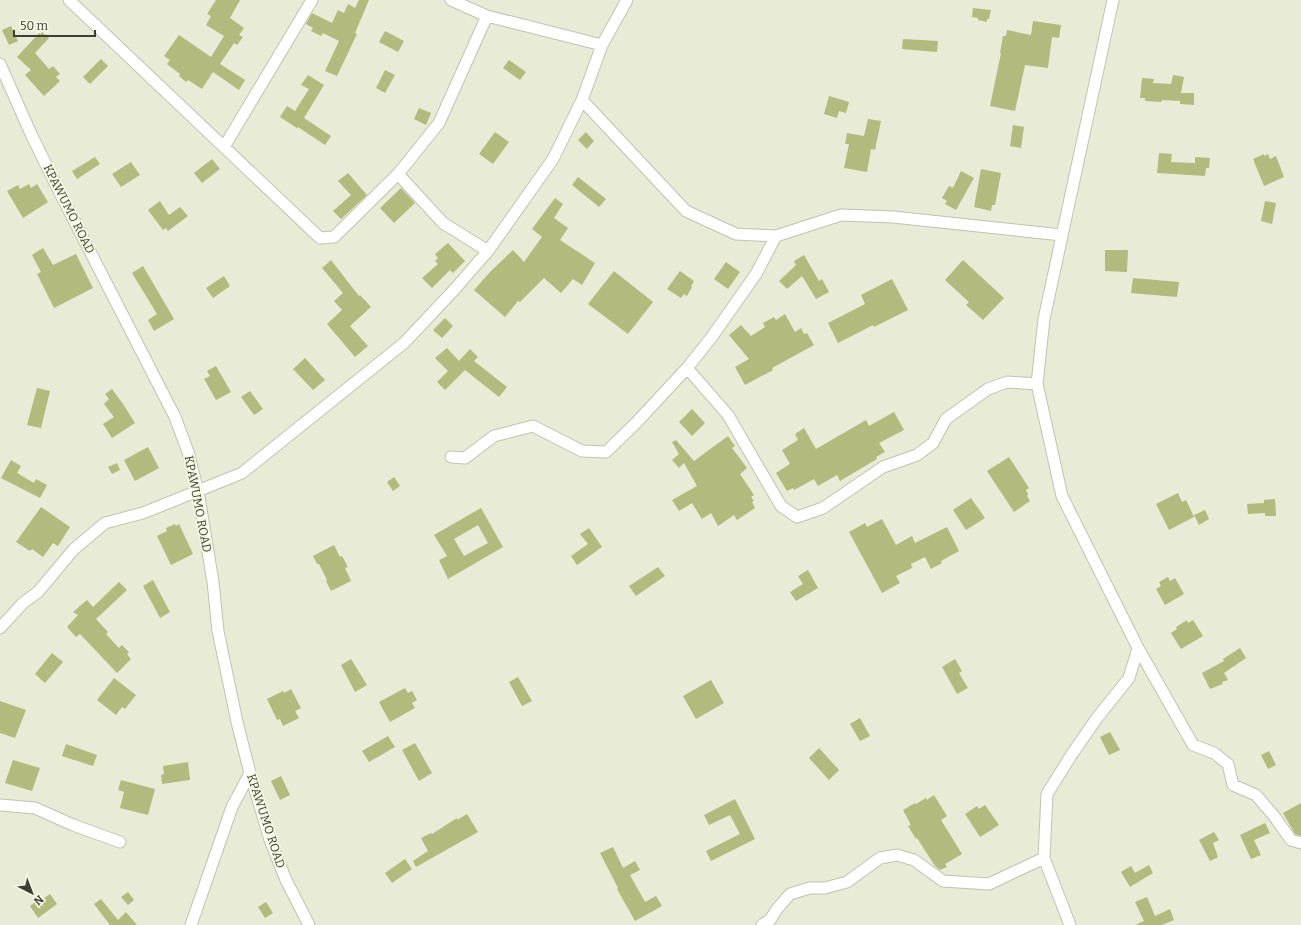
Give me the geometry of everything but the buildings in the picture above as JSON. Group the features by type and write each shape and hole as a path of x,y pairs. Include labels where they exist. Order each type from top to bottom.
{"street":[{"path":"69,0 320,238 334,237 398,174 439,123 487,16"},
{"path":"224,147 312,0"},
{"path":"451,0 487,16 602,45"},
{"path":"0,628 23,603 38,592 74,549 105,523 143,513 242,473 398,348 454,290 488,251 553,159 582,100 602,45 627,0"},
{"path":"1113,0 1044,318 1037,384 1062,496 1138,648 1192,745 1214,753 1228,764 1233,785 1256,795 1274,816 1291,840 1301,843"},
{"name":"KPAWUMO ROAD","path":"0,64 31,134 58,189 175,417 188,452 198,491 213,582 218,631 237,722 250,773 270,840 286,880 309,925"},
{"path":"582,100 686,211 736,234 776,236 841,215 893,217 1062,235"},
{"path":"398,174 443,223 488,251"},
{"path":"451,457 465,458 494,436 533,426 582,451 606,452 636,423 688,368 756,274 776,236"},
{"path":"688,368 728,415 781,506 797,516 823,508 883,467 917,455 933,442 946,420 988,389 1007,382 1037,384"},
{"path":"1070,925 1044,858 1047,794 1097,718 1129,678 1138,648"},
{"path":"191,925 232,807 250,773"},
{"path":"0,805 35,808 73,825 120,842"},
{"path":"762,925 770,920 790,894 810,888 825,888 847,882 880,858 897,855 914,860 942,881 989,884 1044,858"}]}
